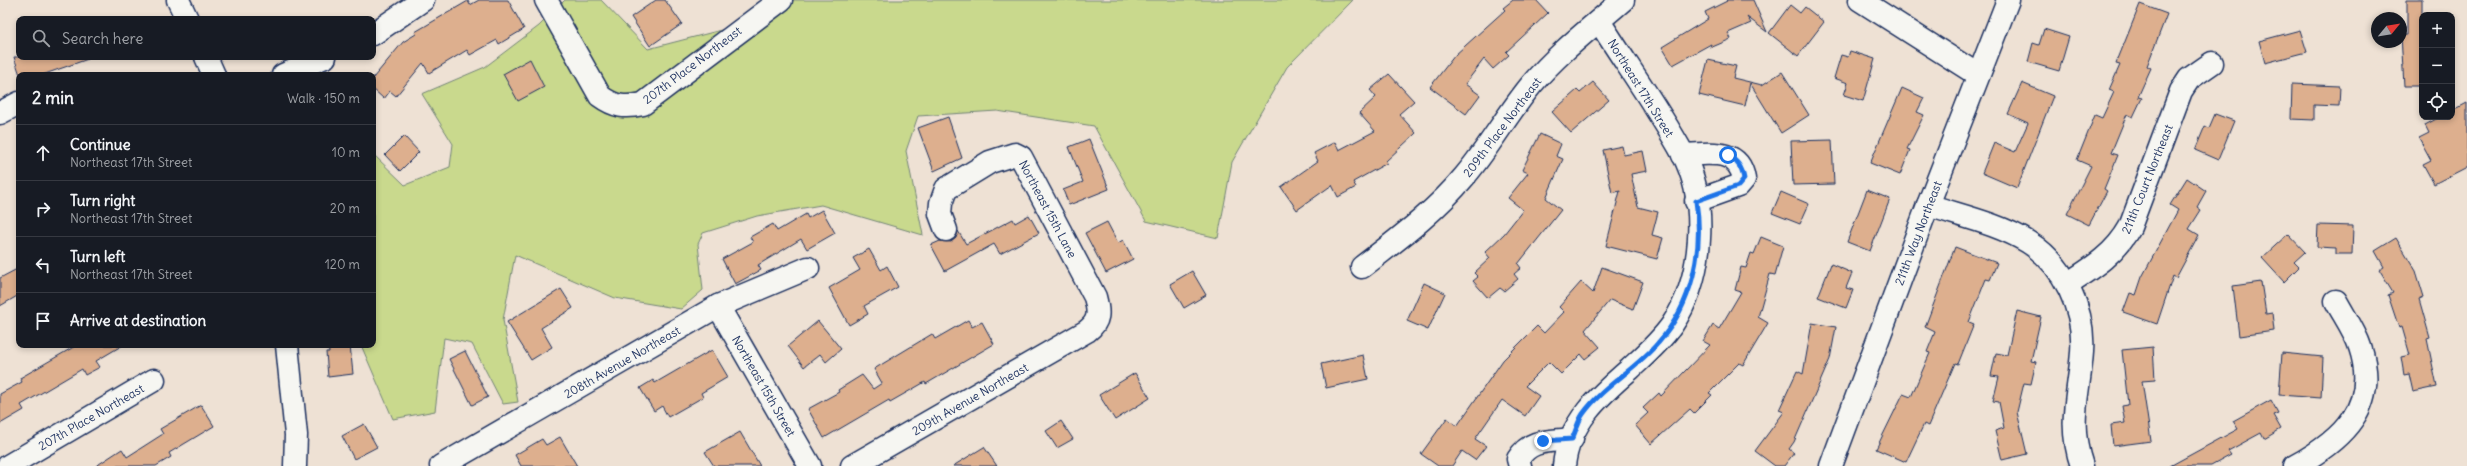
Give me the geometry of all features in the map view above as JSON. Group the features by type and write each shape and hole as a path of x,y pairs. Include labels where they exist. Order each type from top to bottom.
{"street":[{"path":"178,0 186,16"},
{"path":"376,32 423,0"},
{"name":"207th Place Northeast","path":"546,0 600,96 610,103 625,108 643,104 780,0"},
{"name":"209th Place Northeast","path":"1362,267 1432,212 1486,150 1511,111 1532,84 1559,56 1623,0"},
{"path":"1860,0 1978,75"},
{"name":"211th Way Northeast","path":"1831,466 1928,205 2008,0"},
{"name":"Northeast 17th Street","path":"1564,466 1572,439 1583,414 1600,395 1658,344 1672,325 1688,297 1696,263 1699,219 1694,184 1683,155 1599,21"},
{"path":"207,60 213,72"},
{"path":"290,72 318,60"},
{"name":"211th Court Northeast","path":"2067,284 2098,264 2122,241 2130,227 2181,91 2190,79 2212,63"},
{"path":"0,113 16,105"},
{"name":"Northeast 15th Lane","path":"946,230 940,214 941,203 946,189 990,162 1007,155 1015,154 1021,157 1095,297 1098,319 1095,326 1087,332"},
{"path":"1683,155 1728,155 1737,161 1742,170 1744,179 1738,186 1696,201"},
{"path":"1928,205 2012,234 2029,242 2047,257 2067,284 2076,306 2082,328 2082,352 2073,421 2082,466"},
{"name":"208th Avenue Northeast","path":"441,466 718,306 808,268"},
{"path":"2295,466 2332,442 2346,429 2356,414 2366,388 2365,369 2360,347 2336,301"},
{"name":"Northeast 15th Street","path":"718,306 810,466"},
{"name":"209th Avenue Northeast","path":"852,466 1087,332"},
{"path":"287,348 296,435 295,466"},
{"name":"207th Place Northeast","path":"8,466 154,380"},
{"path":"1520,466 1518,459 1524,451 1533,444 1572,439"}],"green space":[{"path":"565,0 601,0 648,49 779,15 770,0 1353,0 1287,67 1232,162 1218,238 1146,221 1094,126 997,111 918,116 906,151 923,235 821,205 757,216 703,233 698,244 703,290 681,309 615,298 515,255 503,320 518,402 503,404 472,344 444,338 435,411 393,419 362,348 376,348 376,157 405,185 450,167 453,144 422,94 485,67 539,26"}],"building":[{"path":"479,0 508,0 524,29 499,44 497,40 470,55 467,50 429,73 423,63 396,96 390,91 384,99 376,92 376,74 403,42 416,34 415,32 468,1 470,5"},
{"path":"656,0 665,0 682,24 650,46 631,17"},
{"path":"1513,0 1536,0 1548,13 1506,52 1509,55 1493,69 1484,59 1465,84 1480,95 1466,114 1430,87 1455,55 1505,10 1503,8"},
{"path":"1726,0 1753,0 1767,32 1747,17 1751,23 1728,33 1731,39 1710,48 1711,44 1673,65 1662,47 1708,19 1705,12 1727,1"},
{"path":"2407,0 2422,0 2422,12 2419,12 2419,86 2404,86 2402,48 2407,48"},
{"path":"2140,4 2167,14 2147,66 2151,68 2138,97 2142,98 2133,117 2127,114 2111,153 2118,155 2104,189 2107,191 2089,225 2067,214 2091,166 2077,160 2095,115 2102,118 2114,92 2109,90 2120,65 2116,64"},
{"path":"1790,5 1800,13 1805,7 1824,22 1798,56 1769,33"},
{"path":"2044,29 2069,37 2059,71 2028,62 2033,43 2039,45"},
{"path":"2300,30 2307,52 2265,63 2259,41"},
{"path":"1850,51 1875,59 1863,101 1844,95 1848,83 1834,78 1841,55 1848,57"},
{"path":"14,57 16,57 16,60 85,60 51,72 19,72"},
{"path":"530,59 544,87 518,101 503,74"},
{"path":"1708,60 1736,66 1733,78 1762,85 1782,72 1809,115 1781,133 1750,83 1745,106 1699,95"},
{"path":"1389,74 1414,101 1399,114 1416,133 1386,161 1387,163 1353,182 1356,187 1338,197 1332,185 1297,210 1281,187 1318,161 1314,153 1335,142 1339,150 1375,131 1359,113 1376,97 1370,90"},
{"path":"1593,82 1609,100 1571,133 1552,112 1577,90 1580,93"},
{"path":"2022,83 2053,96 2017,188 1982,173 1994,143 2015,152 2028,123 2008,114"},
{"path":"2292,84 2340,86 2339,106 2314,105 2314,120 2291,119"},
{"path":"1902,88 1924,98 1917,112 1924,115 1907,149 1910,150 1900,175 1870,163"},
{"path":"2467,103 2467,167 2434,184 2423,164 2431,160 2419,138 2429,133 2425,125 2434,120 2455,120 2455,109"},
{"path":"2215,114 2234,121 2218,160 2195,150 2205,126 2209,128"},
{"path":"948,117 962,158 934,171 918,128"},
{"path":"1540,134 1561,144 1556,156 1563,159 1546,198 1561,210 1518,264 1521,268 1514,274 1518,279 1504,291 1500,288 1488,298 1473,281 1478,277 1474,273 1490,258 1485,252 1504,234 1523,210 1508,198 1528,173 1522,170"},
{"path":"404,136 419,152 400,171 385,155"},
{"path":"1089,139 1109,189 1069,205 1063,190 1083,182 1069,147"},
{"path":"1832,140 1834,184 1793,185 1791,141"},
{"path":"1622,146 1624,155 1643,151 1647,171 1631,174 1638,207 1658,212 1652,235 1663,238 1657,259 1606,246 1620,191 1612,193 1603,150"},
{"path":"2187,178 2206,191 2197,207 2201,210 2189,229 2199,235 2176,278 2173,276 2157,324 2123,312 2130,293 2136,295 2142,277 2178,210 2170,205"},
{"path":"1867,190 1890,199 1870,251 1847,242"},
{"path":"1781,192 1809,204 1800,224 1772,213"},
{"path":"822,210 835,233 807,249 801,239 758,265 761,270 735,284 722,259 753,242 750,237 773,224 777,231 806,214 808,218"},
{"path":"1029,215 1039,233 1000,254 994,244 945,271 931,245 940,241 951,242 956,238 958,231 966,244 1013,219 1015,223"},
{"path":"1107,222 1118,243 1123,240 1133,259 1106,273 1085,233"},
{"path":"2318,225 2353,226 2352,254 2336,254 2336,248 2317,247"},
{"path":"2288,234 2305,252 2294,262 2299,267 2284,282 2262,258"},
{"path":"1761,237 1783,246 1775,275 1770,274 1758,317 1768,323 1743,365 1739,363 1709,393 1712,395 1694,413 1690,409 1651,444 1635,425 1648,413 1643,408 1659,393 1661,396 1710,345 1703,341 1713,325 1719,329 1741,292 1735,290 1741,267 1746,268 1751,253 1754,254"},
{"path":"2396,238 2416,271 2424,297 2419,299 2430,338 2427,339 2437,387 2413,392 2409,374 2404,375 2401,357 2410,355 2402,327 2399,328 2388,295 2393,293 2379,270 2384,267 2375,251"},
{"path":"1955,247 1997,263 1990,280 1986,279 1969,322 1974,324 1958,364 1955,363 1928,426 1924,424 1906,462 1876,449 1903,394 1911,397 1930,353 1927,352 1935,332 1925,327"},
{"path":"869,249 881,270 887,266 898,287 864,306 868,314 849,325 829,288 860,270 853,258"},
{"path":"1831,264 1852,273 1846,288 1853,290 1846,308 1818,297"},
{"path":"1602,267 1643,282 1633,309 1610,300 1585,330 1600,347 1585,359 1581,354 1561,374 1549,362 1525,386 1539,396 1525,416 1502,400 1475,439 1486,446 1475,460 1462,451 1452,466 1438,466 1421,454 1447,418 1457,426 1503,360 1537,326 1544,333 1564,312 1559,307 1581,282 1593,293"},
{"path":"16,270 16,297 0,306 0,278"},
{"path":"1192,271 1206,295 1184,308 1170,284"},
{"path":"2261,282 2266,314 2272,313 2274,331 2239,336 2233,286"},
{"path":"1424,283 1445,293 1428,330 1407,321"},
{"path":"561,289 573,308 541,328 552,347 531,360 507,322"},
{"path":"2017,311 2041,317 2031,361 2036,362 2031,384 2024,383 2017,412 2027,454 2002,460 1995,431 2004,428 1999,402 1993,401 1999,377 1991,376 1996,353 2007,355"},
{"path":"968,320 972,327 982,322 994,344 926,384 925,382 890,402 889,400 824,438 808,409 839,392 838,390 862,375 873,389 882,383 874,369 932,334 935,339"},
{"path":"818,321 841,349 826,362 820,354 804,367 788,346"},
{"path":"1812,323 1836,327 1830,359 1794,442 1789,449 1794,453 1784,466 1775,466 1755,451 1784,412 1779,410 1797,371 1803,374"},
{"path":"2153,347 2155,380 2142,381 2151,441 2113,446 2111,425 2125,423 2122,406 2128,405 2122,350"},
{"path":"72,348 118,348 96,361 100,367 85,375 82,369 21,405 24,410 0,424 0,394 22,382 20,378"},
{"path":"328,348 350,348 353,374 328,377 326,352 329,352"},
{"path":"712,350 728,377 701,393 703,397 668,417 662,406 654,411 640,388 653,380 655,383"},
{"path":"465,351 488,397 472,405 449,359"},
{"path":"2282,353 2323,357 2321,398 2279,395"},
{"path":"1363,355 1368,379 1326,388 1321,364"},
{"path":"1135,373 1150,398 1115,420 1099,395"},
{"path":"2271,400 2278,413 2273,415 2281,429 2264,439 2261,433 2228,451 2231,455 2211,466 2170,466 2238,429 2233,421"},
{"path":"201,405 214,426 169,453 171,457 156,466 96,466 122,449 127,457 163,434 160,429"},
{"path":"1061,421 1073,439 1057,448 1046,431"},
{"path":"364,424 377,447 354,459 342,436"},
{"path":"740,432 760,466 714,466 705,452"},
{"path":"560,437 577,466 521,466 515,455 542,439 546,445"},
{"path":"984,447 997,466 953,466"}],"route":[{"path":"1543,441 1572,439 1583,414 1600,395 1658,344 1672,325 1688,297 1696,263 1699,219 1696,201 1720,194 1738,186 1744,179 1742,170 1737,161 1728,155"}]}
